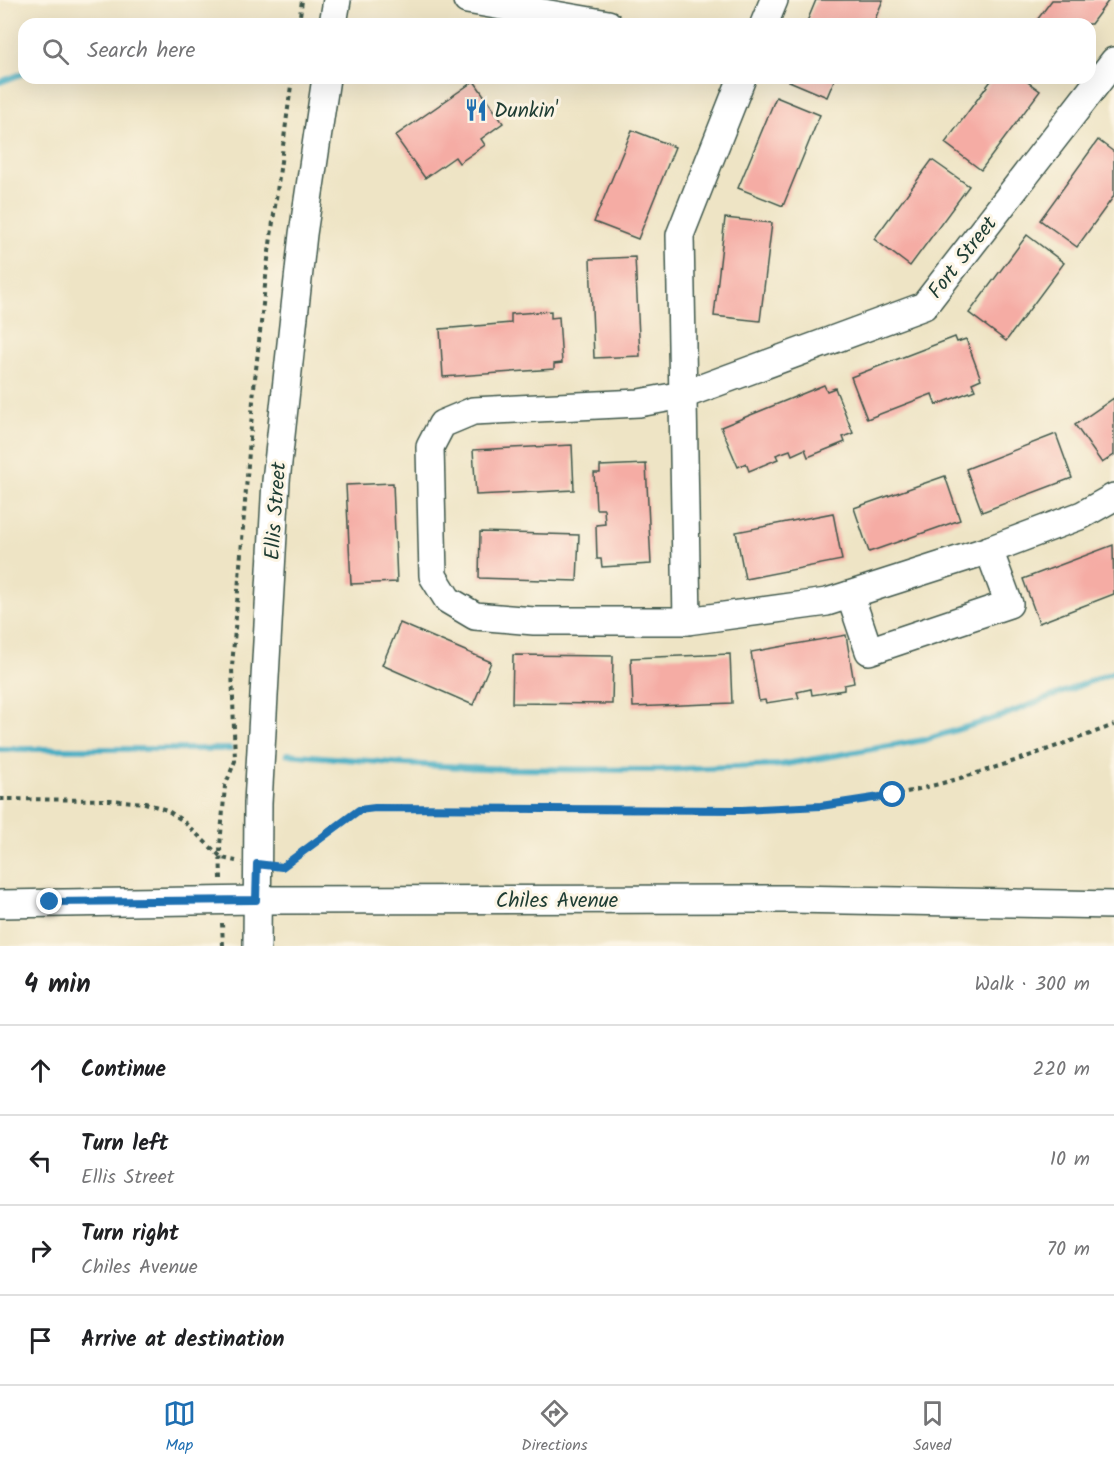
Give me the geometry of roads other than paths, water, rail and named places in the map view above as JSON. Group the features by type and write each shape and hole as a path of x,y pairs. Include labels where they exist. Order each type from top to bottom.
{"street":[{"path":"334,18 337,0"},
{"path":"467,0 573,18"},
{"path":"766,18 774,0"},
{"name":"Fort Street","path":"1114,61 1106,89 924,306 682,395 639,403 473,411 442,424 430,447 433,576 448,600 474,616 534,621 687,621 827,602 989,550 1082,515 1114,497"},
{"name":"Ellis Street","path":"257,946 257,864 276,480 303,234 325,84"},
{"path":"687,621 680,235 740,84"},
{"path":"850,595 869,651 1009,604 989,550"},
{"name":"Chiles Avenue","path":"0,904 256,900 790,899 1114,905"}],"waterway":[{"path":"0,82 18,75"},
{"path":"287,754 404,764 505,769 657,770 780,765 924,740 1002,716 1114,672"},
{"path":"0,749 230,749"}],"place":[{"name":"Dunkin'","path":"476,110"}]}
